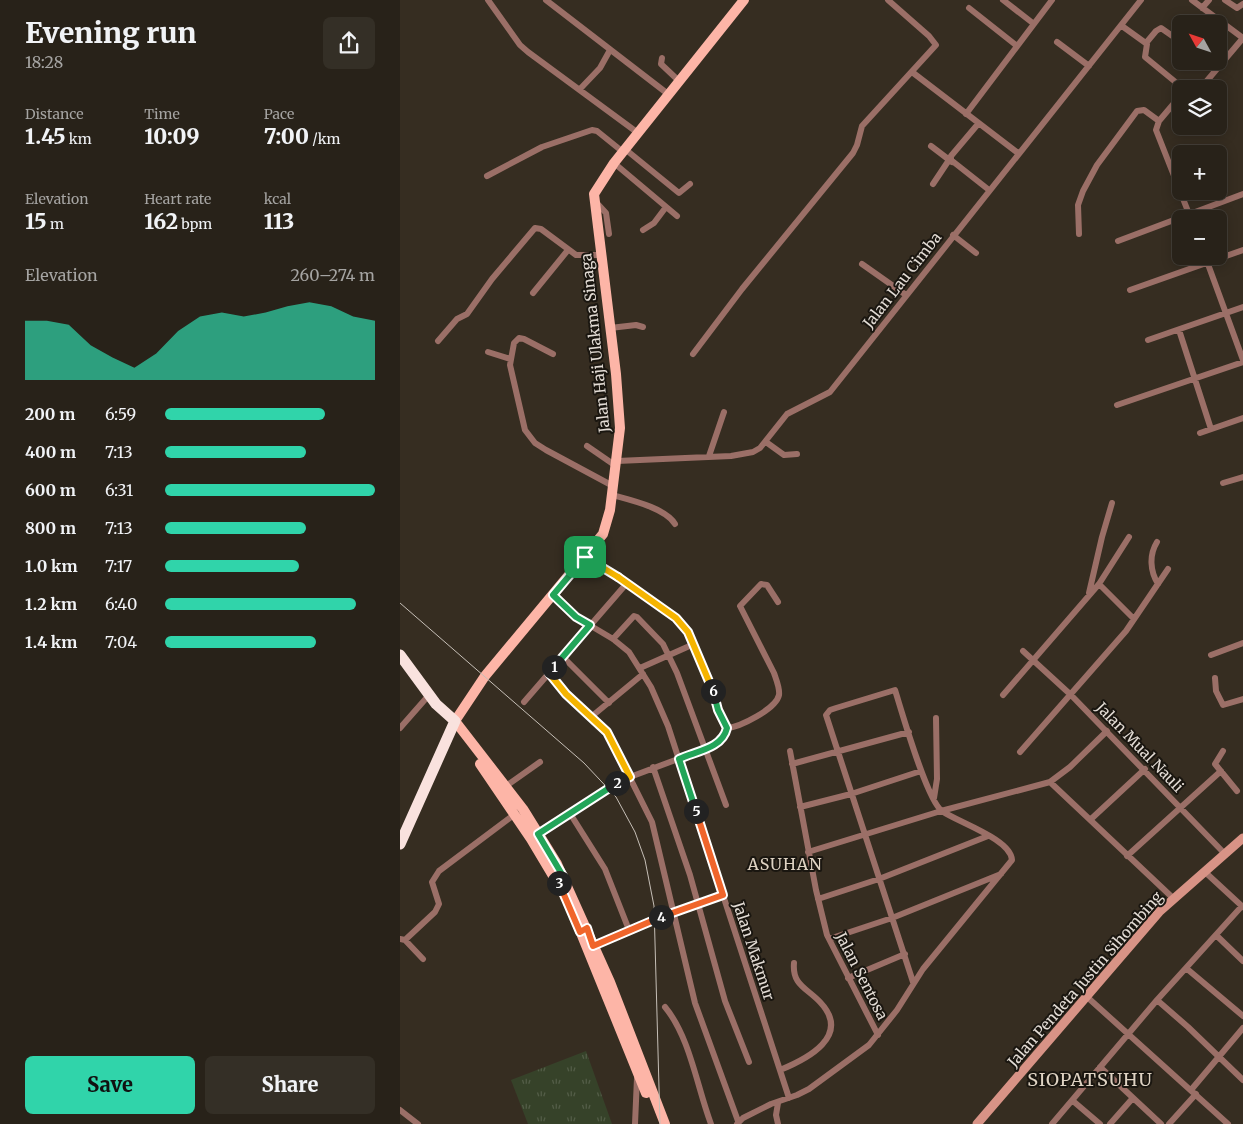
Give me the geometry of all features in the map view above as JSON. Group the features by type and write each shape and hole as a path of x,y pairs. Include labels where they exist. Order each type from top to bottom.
{"highway":[{"path":"400,655 429,695 451,719"},
{"path":"400,828 451,719"},
{"path":"400,844 451,719"}],"main road":[{"name":"Jalan Haji Ulakma Sinaga","path":"451,719 603,534 613,490 620,428 595,200 598,186 624,150 744,0"},
{"path":"451,719 506,786 538,834 560,878 568,902 593,946 626,1023 665,1124"},
{"path":"451,719 560,878"},
{"path":"583,930 658,1124"}],"street":[{"path":"488,0 520,45 638,133"},
{"path":"546,0 668,94"},
{"path":"693,354 742,289 853,153 862,126 937,43 888,0"},
{"path":"1003,0 1034,24"},
{"path":"966,114 1052,0"},
{"name":"Jalan Lau Cimba","path":"617,463 753,452 766,442 787,414 830,392 1141,0"},
{"path":"1192,0 1243,38 1228,57"},
{"path":"1202,8 1208,0"},
{"path":"1225,0 1237,8 1243,4"},
{"path":"969,8 1017,46"},
{"path":"1122,26 1148,46 1146,57 1173,80"},
{"path":"1146,44 1156,31 1161,28 1172,36"},
{"path":"1057,42 1088,66"},
{"path":"580,89 600,68 610,50"},
{"path":"662,58 661,64 679,80"},
{"path":"1208,80 1217,70"},
{"path":"912,72 1018,153"},
{"path":"1172,106 1156,125 1157,133 1188,210"},
{"path":"1079,234 1078,205 1097,165 1138,111 1144,110 1159,121"},
{"path":"933,184 951,161 952,156 978,124"},
{"path":"487,176 542,147 592,130 597,131 624,150 679,193 690,184"},
{"path":"931,146 989,190"},
{"path":"614,163 677,216"},
{"path":"1207,210 1243,194"},
{"path":"595,200 606,213 609,234"},
{"path":"643,230 654,223 666,207"},
{"path":"1118,241 1172,223"},
{"path":"438,341 457,319 467,314 492,279 535,228 541,229 579,256 601,255"},
{"path":"953,236 976,253"},
{"path":"533,293 568,250"},
{"path":"1227,256 1243,250"},
{"path":"862,264 906,295"},
{"path":"1130,290 1205,265"},
{"path":"1117,405 1243,361 1208,265"},
{"path":"1148,340 1243,307"},
{"path":"610,328 636,325 643,327"},
{"path":"1179,330 1212,429"},
{"path":"553,354 520,338 514,343 510,359 528,436 546,450 613,490 670,517 675,524"},
{"path":"488,352 510,359"},
{"path":"709,456 724,412"},
{"path":"1200,433 1243,418"},
{"path":"766,442 784,455 797,454"},
{"path":"587,446 617,463"},
{"path":"1223,483 1243,477"},
{"path":"1089,593 1112,503"},
{"path":"1003,695 1089,593 1099,584 1129,537"},
{"path":"1156,542 1151,557 1154,578 1158,584"},
{"path":"538,834 571,815 608,788 630,777 721,741 727,728 688,632 676,618 627,583 585,557"},
{"path":"1020,752 1134,619 1168,569"},
{"path":"524,702 627,583"},
{"path":"727,728 754,718 776,701 779,696 776,677 741,609 741,604 761,584 766,586 778,602"},
{"path":"1099,584 1134,619"},
{"name":"Jalan Makmur","path":"553,595 576,617 613,639 629,652 642,671 668,726 789,1098"},
{"path":"613,639 634,616 637,616 664,644 677,672 726,805"},
{"path":"1211,655 1243,642"},
{"path":"592,717 642,671 694,644"},
{"name":"Jalan Mual Nauli","path":"1023,651 1071,694 1181,806 1225,854"},
{"path":"563,657 609,703"},
{"path":"549,673 566,694 607,732 652,822 699,1018 738,1123 770,1104 778,1103 819,1083 860,1052 878,1035 913,982 1010,864 1012,854 988,836 942,811 934,799 921,771 895,690 836,708 826,715 913,982"},
{"path":"1215,678 1216,691 1223,705 1243,699"},
{"path":"400,728 429,695"},
{"path":"934,799 937,779 936,718"},
{"path":"808,852 942,811 1050,782 1070,768 1107,731"},
{"path":"792,764 838,753 909,732"},
{"name":"Jalan Sentosa","path":"790,751 808,852 829,939 878,1035"},
{"path":"1223,751 1215,762 1237,791"},
{"path":"506,786 540,762"},
{"path":"653,768 675,828 698,902 725,1001 749,1062"},
{"path":"1090,820 1144,769"},
{"path":"800,807 851,794 921,771"},
{"path":"1127,856 1221,771"},
{"path":"1050,782 1174,898"},
{"path":"423,959 402,940 435,912 439,904 432,882 439,871 515,814"},
{"path":"571,815 605,869 629,930"},
{"path":"818,898 879,879 988,836"},
{"name":"Jalan Pendeta Justin Sihombing","path":"977,1124 1160,912 1243,838"},
{"path":"1052,1124 1157,1000 1242,906 1205,872"},
{"path":"829,939 892,918 1002,874"},
{"path":"593,946 698,902 723,895"},
{"path":"1216,935 1243,961"},
{"path":"848,978 904,954"},
{"path":"780,1070 819,1050 829,1033 829,1014 820,1001 796,981 793,972 794,963"},
{"path":"1186,968 1243,1016"},
{"path":"1086,996 1228,1124"},
{"path":"1157,1000 1243,1080"},
{"path":"664,1006 672,1016 684,1042 711,1124"},
{"path":"1169,1124 1243,1028"},
{"path":"1100,1067 1132,1099 1161,1124"},
{"path":"635,1124 638,1073"},
{"path":"1110,1124 1132,1099"},
{"path":"1073,1101 1100,1124"},
{"path":"778,1103 776,1115 778,1124"},
{"path":"400,1110 418,1124"}],"green space":[{"path":"586,1051 612,1124 528,1124 511,1080"}],"railway":[{"path":"400,603 584,763 616,797 635,832 645,860 654,906 660,1124"}],"district":[{"name":"ASUHAN","path":"785,864"},
{"name":"SIOPATSUHU","path":"1090,1079"}],"route":[{"path":"585,557 631,586 676,618 688,632 712,690 718,710 727,728 718,744 679,759 723,895 673,912 593,946 587,928 580,932 557,880 563,876 538,834 571,815 608,788 630,777 607,732 577,706 549,673 590,625 576,617 553,595 585,557"}]}
